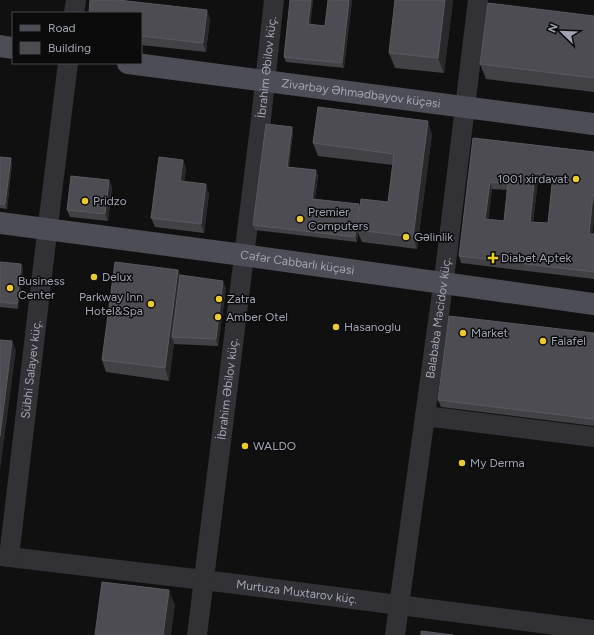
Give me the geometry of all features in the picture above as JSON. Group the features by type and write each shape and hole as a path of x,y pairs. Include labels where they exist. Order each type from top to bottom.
{"main road":[{"path":"0,46 12,48"},
{"name":"Zivərbəy Əhmədbəyov küçəsi","path":"136,64 594,124"},
{"name":"Cəfər Cabbarlı küçəsi","path":"0,223 244,255 594,304"}],"street":[{"path":"74,12 76,0"},
{"name":"İbrahim Əbilov küç.","path":"197,635 266,81 274,0"},
{"name":"Balababa Məcidov küç.","path":"395,635 443,283 478,0"},
{"name":"Sübhi Salayev küç.","path":"5,557 68,64"},
{"path":"425,416 594,437"},
{"name":"Murtuza Muxtarov küç.","path":"5,557 204,580 594,630"}],"building":[{"path":"90,0 118,0 207,10 203,43 142,36 142,12 89,12"},
{"path":"290,0 311,0 308,24 325,26 328,0 349,0 342,63 284,57"},
{"path":"395,0 445,0 438,58 389,53"},
{"path":"488,3 594,16 594,78 480,64"},
{"path":"318,107 428,121 413,237 357,230 361,199 388,202 394,154 313,143"},
{"path":"266,124 292,127 287,167 316,170 312,199 359,204 355,237 253,225"},
{"path":"473,138 594,152 594,195 589,234 594,234 594,272 459,256","holes":["535,173 553,175 548,223 530,222","490,182 508,184 504,221 485,219"]},
{"path":"0,157 11,158 5,204 0,204"},
{"path":"159,157 183,160 180,181 206,184 201,224 151,218"},
{"path":"71,176 109,180 105,214 67,210"},
{"name":"Business Center","path":"0,262 21,264 17,304 0,302"},
{"name":"Parkway Inn Hotel&Spa","path":"115,262 178,270 165,368 102,360"},
{"path":"180,275 223,281 216,339 172,337"},
{"path":"449,316 594,333 594,419 438,400"},
{"path":"0,340 12,341 0,436"},
{"path":"102,582 169,590 163,635 95,635"},
{"path":"421,631 453,635 421,635"}],"place":[{"name":"1001 xirdavat","path":"576,179"},
{"name":"Pridzo","path":"85,201"},
{"name":"Premier Computers","path":"300,219"},
{"name":"Gəlinlik","path":"406,237"},
{"name":"Diabet Aptek","path":"493,258"},
{"name":"Delux","path":"94,277"},
{"name":"Business Center","path":"10,288"},
{"name":"Zatra","path":"219,299"},
{"name":"Parkway Inn Hotel&Spa","path":"151,304"},
{"name":"Amber Otel","path":"218,317"},
{"name":"Hasanoglu","path":"336,327"},
{"name":"Market","path":"463,333"},
{"name":"Falafel","path":"543,341"},
{"name":"WALDO","path":"245,446"},
{"name":"My Derma","path":"462,463"}]}
